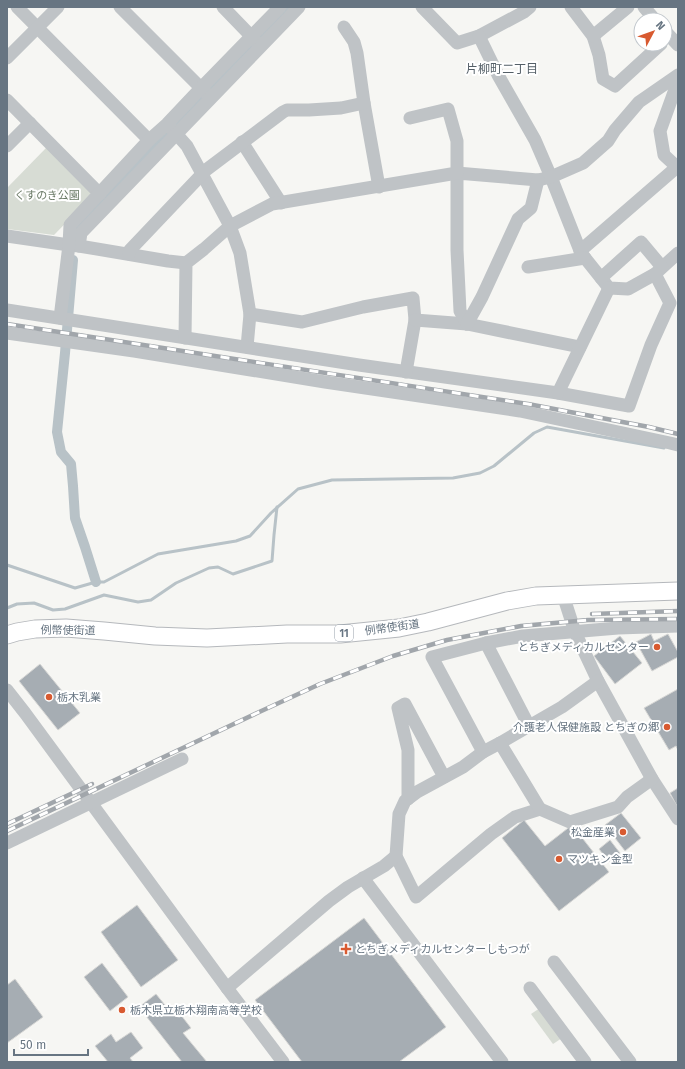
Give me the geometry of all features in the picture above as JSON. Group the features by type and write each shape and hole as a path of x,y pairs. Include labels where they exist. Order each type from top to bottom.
{"main road":[{"name":"例幣使街道","path":"7,635 34,629 66,628 155,636 207,638 287,634 340,634 399,628 428,622 507,601 536,596 678,591"}],"street":[{"path":"16,7 149,140"},
{"path":"7,58 58,7"},
{"path":"120,7 211,98"},
{"path":"222,7 260,47"},
{"path":"74,246 70,225 149,140 167,124 280,7"},
{"path":"60,318 74,246 81,233 299,7"},
{"path":"422,7 457,43 479,36 524,9"},
{"path":"570,7 593,36 599,55 603,79 615,86 653,52"},
{"path":"593,36 628,7"},
{"path":"344,27 354,42 357,53 379,187"},
{"path":"479,36 498,75 534,140 583,255 609,288 628,289 658,270 678,253"},
{"path":"7,236 186,263 230,226 272,204 457,174 538,180 551,177 584,163 608,141 615,130 639,102 678,75"},
{"path":"528,267 583,255 677,168 664,155 660,132 678,81"},
{"path":"7,100 100,194"},
{"path":"129,254 130,250 206,170 287,110 341,108 364,103"},
{"path":"410,118 448,109 457,141 457,250 460,311 467,324"},
{"path":"7,146 30,124"},
{"path":"167,124 187,146 230,226 240,253 250,314 247,347"},
{"path":"242,142 281,203"},
{"path":"467,324 482,296 518,219 531,208 538,180"},
{"path":"7,310 406,372 558,393 628,406 651,344 670,303 658,270 641,242 601,278"},
{"path":"185,338 186,263"},
{"path":"558,393 609,288"},
{"path":"250,314 302,322 363,307 413,298 415,320 406,372"},
{"path":"415,320 467,324 580,347"},
{"path":"7,333 134,351 520,412 678,445"},
{"path":"563,595 575,632 598,681 652,779 678,819"},
{"path":"483,752 432,657 486,643 523,636 618,628 678,626"},
{"path":"486,643 529,726"},
{"path":"540,809 515,817 491,834 416,897 396,856 399,814 406,801 417,792 463,767 483,752 562,707 598,681"},
{"path":"7,690 283,1062"},
{"path":"408,799 408,750 398,708 405,704 444,777"},
{"path":"500,743 540,809 570,822 618,807 627,797 652,779"},
{"path":"7,843 182,759"},
{"path":"227,988 348,887 384,866 396,856"},
{"path":"363,878 502,1062"},
{"path":"554,962 630,1062"},
{"path":"530,988 586,1062"}],"green space":[{"name":"くすのき公園","path":"47,147 90,191 90,198 54,235 7,229 7,188"},
{"path":"540,1008 562,1038 553,1044 531,1014"}],"building":[{"name":"とちぎメディカルセンター","path":"651,634 654,641 668,634 678,652 678,657 652,671 636,642"},
{"path":"620,636 642,663 615,684 594,656"},
{"name":"栃木乳業","path":"40,664 80,713 58,730 19,681"},
{"name":"介護老人保健施設 とちぎの郷","path":"678,689 678,750 676,746 669,750 644,708"},
{"path":"678,788 678,808 670,793"},
{"name":"松金産業","path":"621,813 641,838 625,851 605,825"},
{"name":"マツキン金型","path":"524,820 545,846 572,825 609,872 559,911 502,838"},
{"path":"610,840 620,853 609,862 599,849"},
{"path":"137,905 178,960 141,987 101,932"},
{"name":"とちぎメディカルセンターしもつが","path":"364,918 446,1027 399,1062 302,1062 255,1000"},
{"path":"102,963 128,997 110,1011 84,977"},
{"path":"15,979 43,1017 7,1043 7,985"},
{"path":"156,994 169,1010 174,1006 191,1028 183,1033 207,1062 182,1062 139,1007"},
{"path":"131,1032 143,1048 130,1058 133,1062 108,1062 95,1046 111,1034 116,1042"}],"waterway":[{"path":"75,240 76,228 289,8"},
{"path":"73,260 57,432 61,452 71,464 75,518 96,582"},
{"path":"7,565 75,588 96,582 104,582 158,554 236,541 250,536 271,513 298,489 332,480 453,478 480,473 494,466 534,433 547,427 664,448"},
{"path":"7,608 17,604 34,603 53,610 65,609 104,595 138,602 151,600 176,583 209,568 218,567 233,574 272,561 277,507"}],"railway":[{"path":"7,324 528,404 678,434"},
{"path":"592,614 678,611"},
{"path":"7,831 320,684 393,656 447,640 521,626 588,620 678,619"},
{"path":"7,824 92,784"}],"place":[{"name":"とちぎメディカルセンター","path":"657,647"},
{"name":"栃木乳業","path":"49,697"},
{"name":"介護老人保健施設 とちぎの郷","path":"667,727"},
{"name":"松金産業","path":"623,832"},
{"name":"マツキン金型","path":"559,859"},
{"name":"とちぎメディカルセンターしもつが","path":"346,949"},
{"name":"栃木県立栃木翔南高等学校","path":"122,1010"}],"district":[{"name":"片柳町二丁目","path":"502,69"}]}
